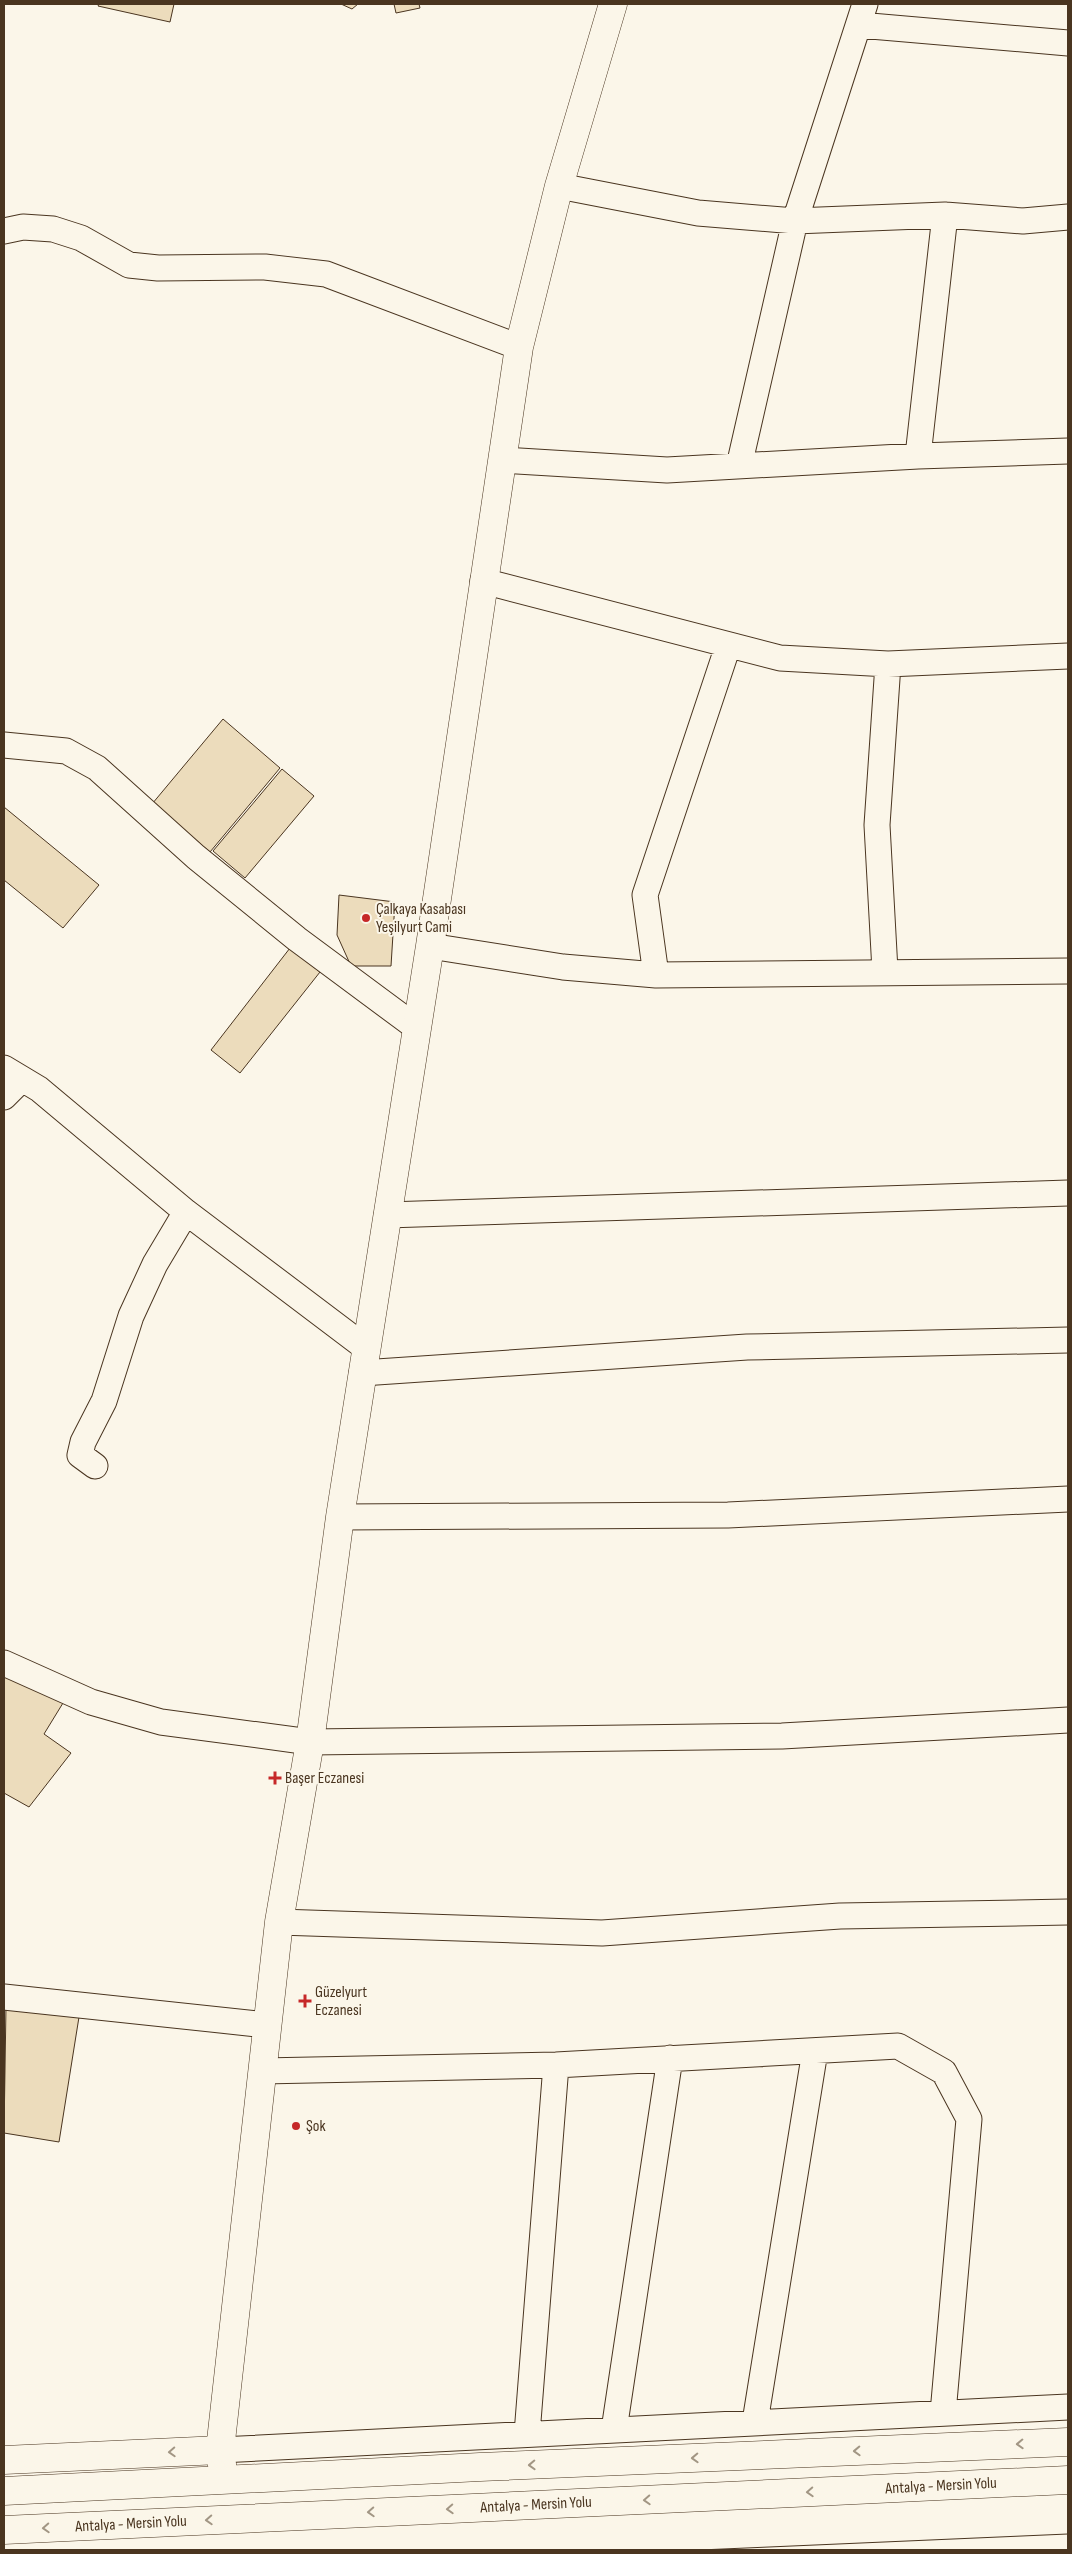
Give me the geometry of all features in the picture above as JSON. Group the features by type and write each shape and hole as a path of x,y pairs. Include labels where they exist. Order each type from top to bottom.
{"main road":[{"path":"224,2480 220,2450 279,1922 310,1742 340,1517 430,946 519,347 559,186 612,4"},
{"path":"4,2491 1068,2442"},
{"path":"4,2460 220,2450"},
{"name":"Antalya - Mersin Yolu","path":"4,2530 1068,2480"}],"street":[{"path":"740,466 794,221 862,14 1068,43"},
{"path":"559,186 698,213 794,221 945,215 1023,220 1068,217"},
{"path":"918,456 945,215"},
{"path":"4,230 23,227 53,229 81,238 129,265 158,268 265,267 326,274 519,347"},
{"path":"502,460 667,470 918,456 1068,451"},
{"path":"483,581 780,658 888,664 1068,656"},
{"path":"656,975 645,895 728,646"},
{"path":"885,971 877,825 888,664"},
{"path":"4,745 66,751 97,768 196,857 297,939 417,1028"},
{"path":"430,946 563,967 656,975 885,971 1068,971"},
{"path":"4,1097 13,1074 39,1089 364,1360 747,1347 1068,1340"},
{"path":"387,1215 1068,1193"},
{"path":"95,1466 80,1455 83,1442 104,1401 131,1316 155,1264 186,1212"},
{"path":"340,1517 728,1515 1068,1499"},
{"path":"4,1663 91,1702 161,1722 310,1742 782,1736 1068,1720"},
{"path":"279,1922 602,1934 840,1916 1068,1912"},
{"path":"4,1997 267,2025"},
{"path":"262,2072 556,2065 898,2046 944,2072 969,2118 944,2413"},
{"path":"756,2422 815,2050"},
{"path":"614,2430 670,2058"},
{"path":"527,2434 556,2065"},
{"path":"220,2450 1068,2406"}],"building":[{"path":"99,4 174,4 170,22 98,6"},
{"path":"341,4 358,4 352,9"},
{"path":"394,4 419,4 420,8 396,13"},
{"path":"223,719 280,768 210,852 152,804"},
{"path":"282,769 314,796 245,878 213,851"},
{"path":"4,807 99,885 63,928 4,880"},
{"name":"Çalkaya Kasabası Yeşilyurt Cami","path":"339,895 395,902 391,966 351,966 337,935"},
{"path":"290,948 320,972 240,1073 211,1050"},
{"path":"4,1668 63,1703 44,1734 71,1753 29,1807 4,1793"},
{"path":"6,2005 79,2017 59,2142 4,2133"}],"tram line":[{"path":"700,2550 1068,2534"}],"place":[{"name":"Çalkaya Kasabası Yeşilyurt Cami","path":"366,918"},
{"name":"Başer Eczanesi","path":"275,1778"},
{"name":"Güzelyurt Eczanesi","path":"305,2001"},
{"name":"Şok","path":"296,2126"}]}
